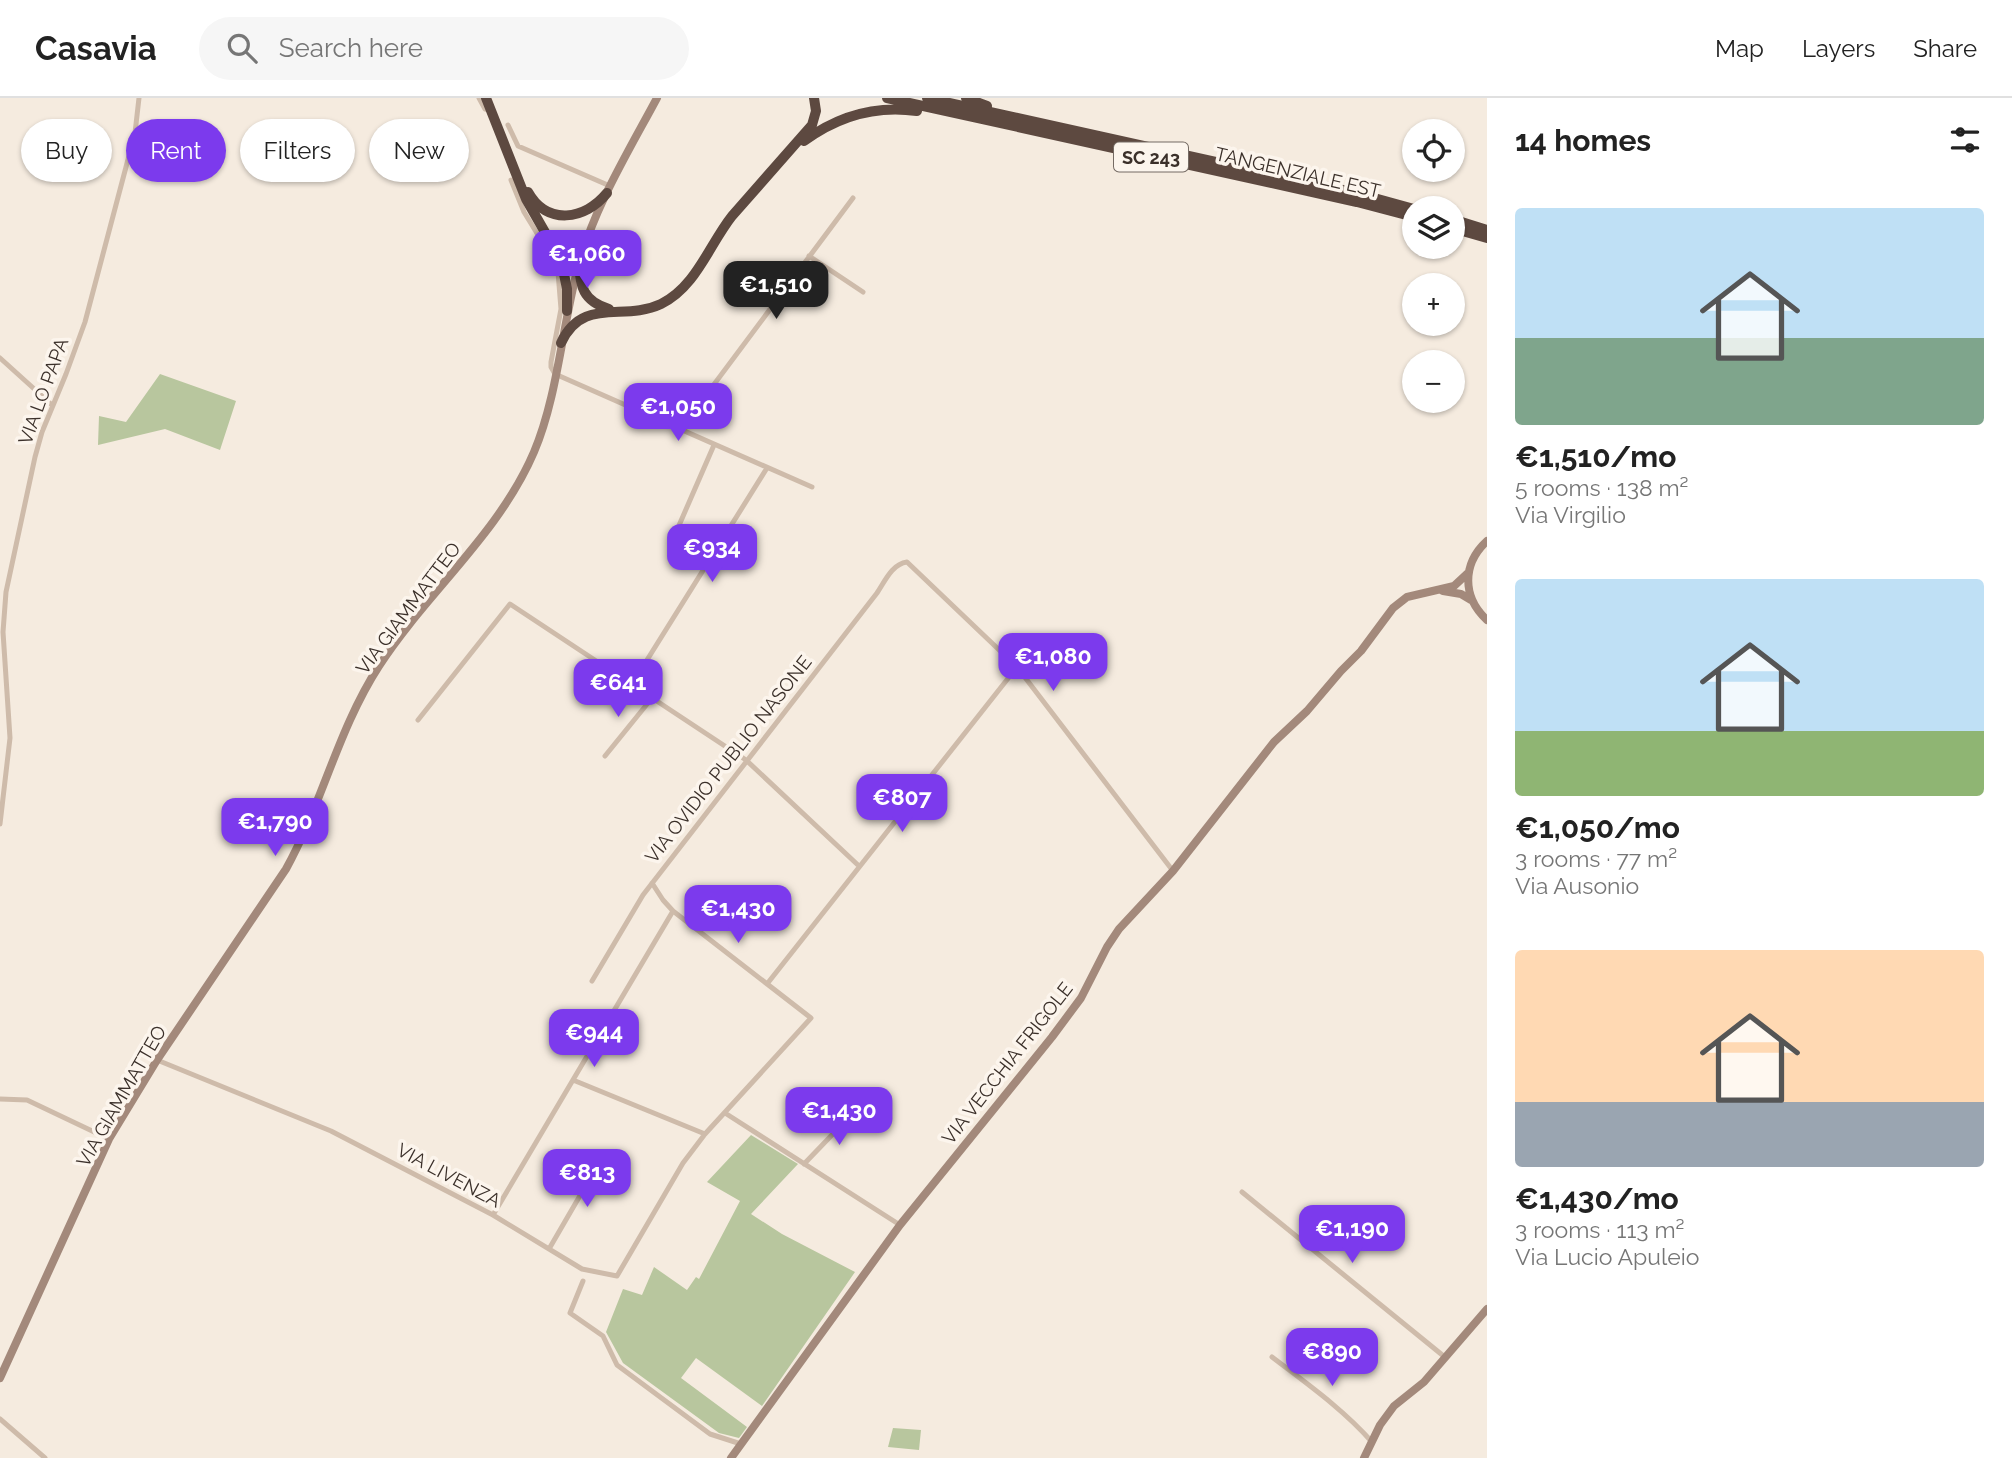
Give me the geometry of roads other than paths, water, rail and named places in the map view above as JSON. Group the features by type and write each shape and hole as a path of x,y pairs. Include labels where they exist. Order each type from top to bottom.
{"highway":[{"path":"561,343 569,328 586,316 643,310 662,303 682,288 698,269 727,222 812,125 816,111 814,98"},
{"name":"TANGENZIALE EST","path":"887,98 1357,202 1402,215"},
{"name":"TANGENZIALE EST","path":"928,98 1356,193 1402,206"},
{"path":"966,98 1031,118 1035,122"},
{"path":"489,104 527,190 537,203 548,211 575,215 591,208 608,190"},
{"path":"489,104 526,199 562,264 566,281 567,311"},
{"path":"791,151 831,123 866,112 911,110 967,121 981,119"},
{"path":"1465,223 1487,230"},
{"path":"1465,232 1487,239"},
{"path":"579,262 582,286 588,298 604,308 626,312"}],"street":[{"name":"VIA LO PAPA","path":"0,824 10,738 3,611 35,457 52,405 85,323 135,133 139,98"},
{"path":"479,98 489,104"},
{"name":"VIA GIAMMATTEO","path":"0,1378 109,1139 157,1060 286,869 299,845 346,731 379,666 490,526 517,485 540,435 567,311 589,233 608,190 657,98"},
{"path":"508,125 518,146 608,190"},
{"path":"511,180 524,212 558,272 561,309 551,362 555,374 811,487"},
{"path":"680,430 853,198"},
{"path":"809,256 863,292"},
{"path":"0,358 52,405"},
{"path":"677,530 714,445"},
{"path":"632,684 767,468"},
{"name":"VIA VECCHIA FRIGOLE","path":"731,1458 900,1225 1081,998 1119,929 1173,871 1274,742 1307,711 1361,651 1393,608 1407,597 1454,586 1468,573 1479,548 1487,541"},
{"name":"VIA OVIDIO PUBLIO NASONE","path":"592,981 643,895 877,593 893,568 907,562 1017,667"},
{"path":"1468,573 1471,600 1487,620"},
{"path":"1440,590 1461,594 1471,600"},
{"path":"418,720 510,604 746,760 859,866"},
{"path":"652,883 673,911 767,984 1017,667 1173,871"},
{"path":"605,756 652,698"},
{"path":"493,1215 673,911"},
{"name":"VIA LIVENZA","path":"157,1060 331,1131 493,1215 582,1269 617,1276 683,1163 705,1134 811,1018 767,984"},
{"path":"573,1080 705,1134"},
{"path":"0,1099 27,1100 109,1139"},
{"path":"725,1112 900,1225"},
{"path":"804,1164 854,1112"},
{"path":"549,1249 603,1156"},
{"path":"1241,1192 1446,1358"},
{"path":"583,1281 570,1313 603,1336 617,1365 710,1434 741,1444"},
{"path":"1364,1458 1380,1424 1394,1406 1424,1382 1487,1309"},
{"path":"1272,1357 1372,1441"},
{"path":"0,1419 45,1458"}]}
